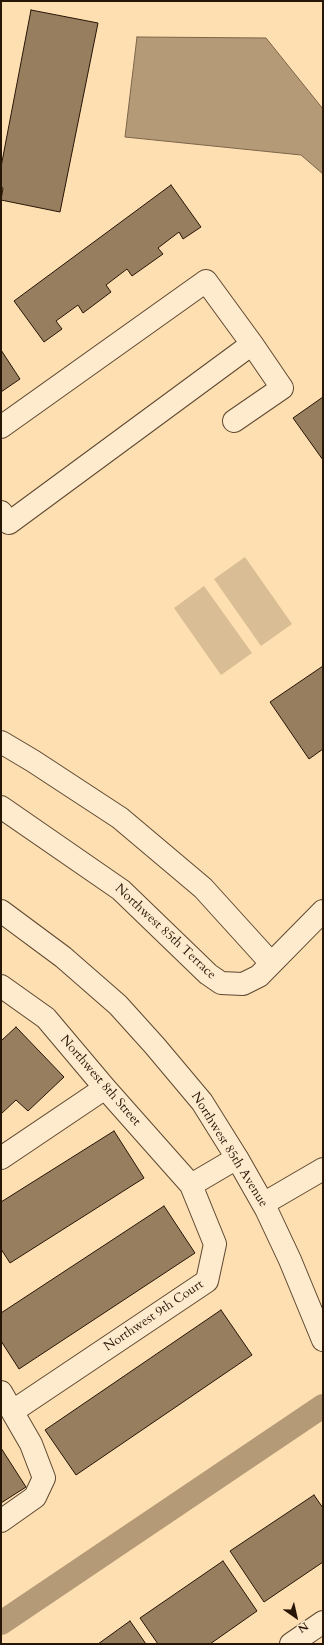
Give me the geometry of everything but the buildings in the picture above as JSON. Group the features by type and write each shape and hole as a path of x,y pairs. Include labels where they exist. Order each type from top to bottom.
{"street":[{"path":"1,427 206,281 282,388 234,421"},
{"path":"1,512 9,523 252,344"},
{"path":"1,742 33,761 120,818 204,888 271,963"},
{"name":"Northwest 85th Terrace","path":"1,807 122,890 208,974 221,983 243,984 259,976 323,912"},
{"name":"Northwest 85th Avenue","path":"1,911 64,957 118,1005 156,1046 202,1102 237,1158 263,1204 290,1260 320,1332"},
{"name":"Northwest 8th Street","path":"1,986 46,1018 105,1088 191,1184"},
{"path":"1,1158 105,1088"},
{"path":"191,1184 237,1158"},
{"path":"263,1204 323,1169"},
{"name":"Northwest 9th Court","path":"13,1410 207,1281 215,1244 191,1184"},
{"path":"1,1392 13,1410 31,1444 44,1478 35,1497 1,1521"},
{"path":"291,1644 323,1622"}],"shaded area":[{"path":"137,37 266,38 323,109 323,174 301,155 125,137"},
{"path":"245,557 292,624 261,646 214,579"},
{"path":"204,586 252,653 221,675 174,608"}],"waterway":[{"path":"1,1623 323,1406"}]}
